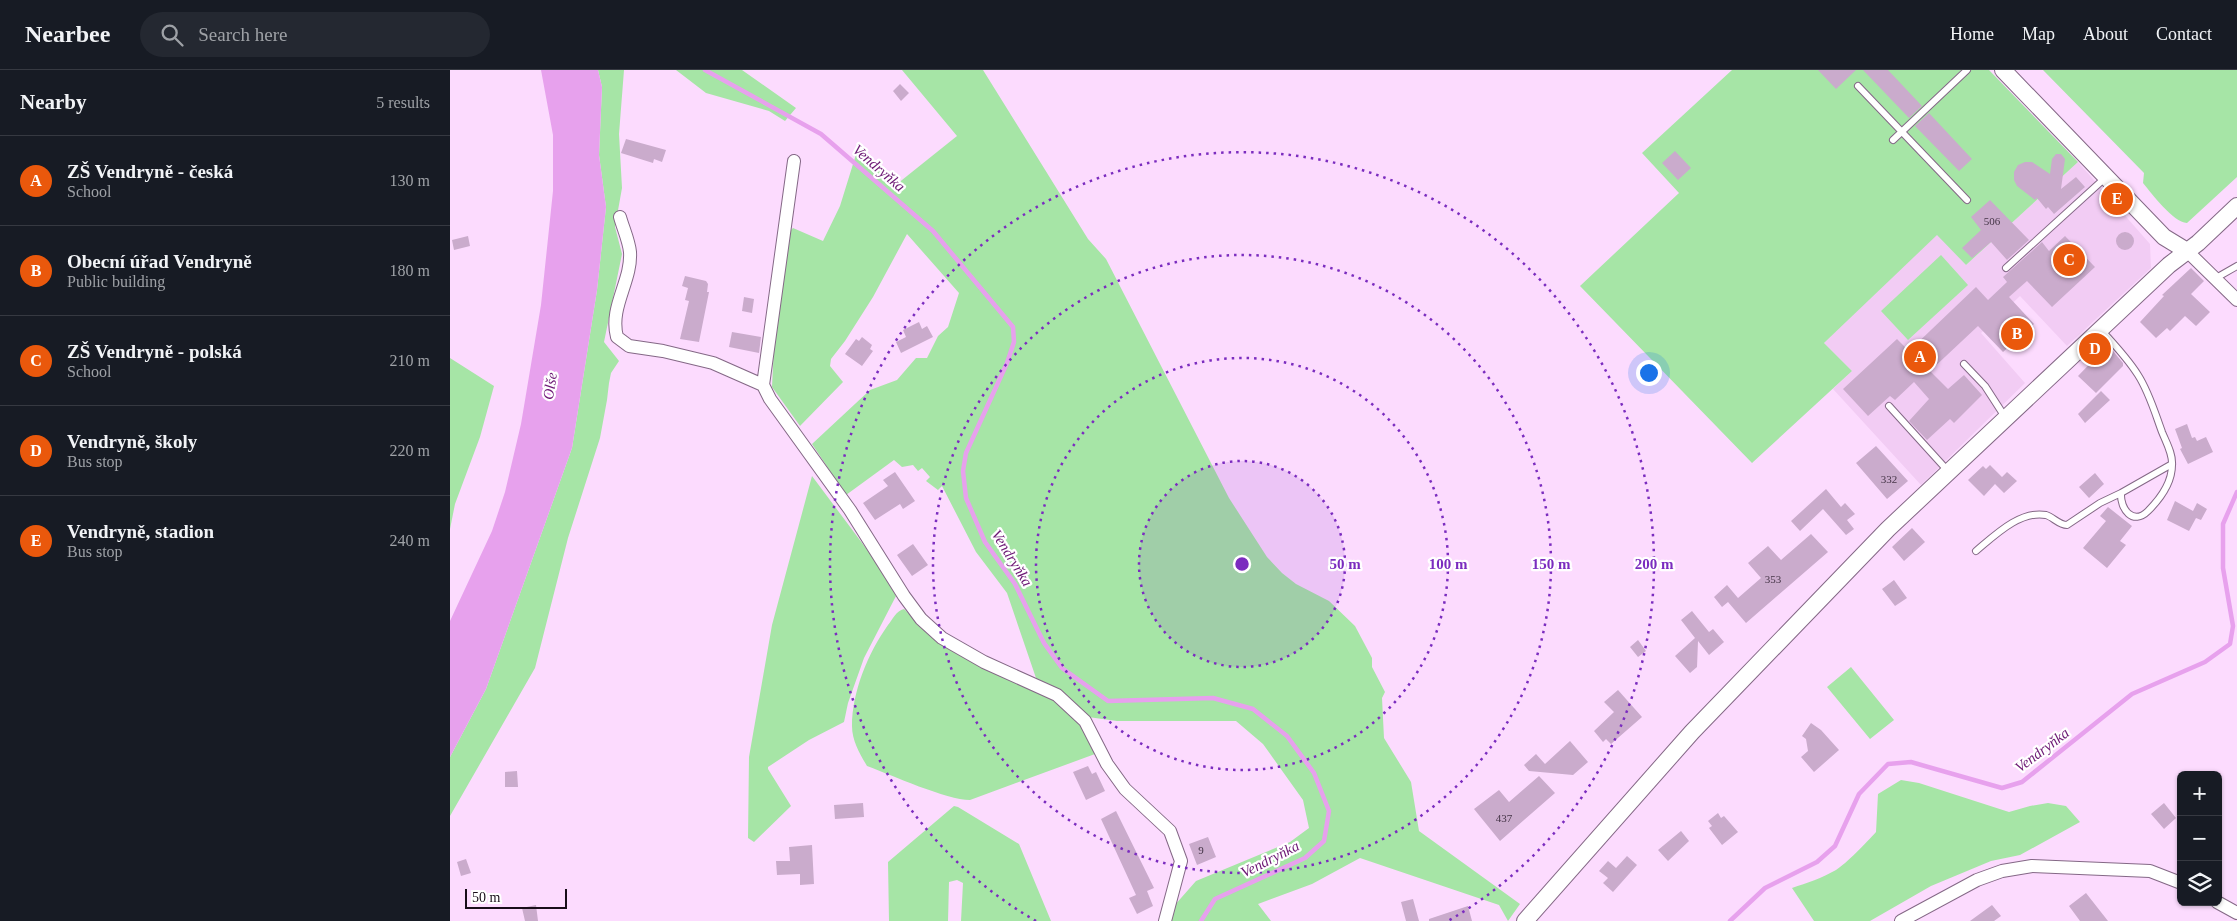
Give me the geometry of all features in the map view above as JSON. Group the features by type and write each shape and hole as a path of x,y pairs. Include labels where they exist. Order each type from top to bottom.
{"street":[{"path":"2003,70 2164,237 2187,251 2237,300"},
{"path":"794,161 763,385 770,400 850,510 904,596 921,619 942,638 984,662 1057,695 1085,721 1107,764 1124,789 1170,831 1181,862 1165,921"},
{"path":"1525,921 1692,732 1882,535 2169,265 2237,206"},
{"path":"620,218 630,251 616,313 617,337 630,346 663,351 713,363 763,385"},
{"path":"1901,921 1977,880 2002,871 2032,866 2150,871 2177,881"},
{"path":"2222,905 2237,913"}],"lane":[{"path":"1893,140 1967,70"},
{"path":"1858,86 1967,200"},
{"path":"2006,268 2106,177"},
{"path":"2216,278 2237,266"},
{"path":"2101,330 2139,376 2150,400 2172,464 2170,478 2164,492 2141,517 2133,517 2126,513 2122,507 2121,493"},
{"path":"1964,364 1985,386 2006,418"},
{"path":"1888,406 1948,472"},
{"path":"1976,551 2017,520 2035,515 2047,515 2063,525 2067,525 2100,503 2172,464"}],"shaded area":[{"path":"2078,162 2150,244 2151,268 2067,346 2020,296 1981,333 2025,383 1921,485 1833,389 1852,371 1824,343 1937,234 1966,265"}],"green space":[{"path":"598,70 624,70 619,134 622,188 615,227 622,254 604,342 619,361 611,373 600,438 568,538 535,668 450,816 450,757 486,689 572,448 597,290 606,207 599,155 602,87"},
{"path":"676,70 742,70 796,108 785,121 769,111 706,93"},
{"path":"902,70 983,70 1088,239 1106,259 1229,498 1267,557 1296,584 1329,601 1355,626 1372,658 1372,667 1385,692 1382,698 1384,738 1411,782 1419,831 1520,904 1508,921 1499,905 1360,858 1312,884 1258,904 1271,921 1171,921 1174,906 1196,881 1290,842 1309,828 1303,800 1263,744 1236,721 1117,721 1088,717 1067,699 1036,678 1007,593 976,552 942,486 938,490 926,481 930,477 922,468 918,471 913,465 902,467 894,460 846,495 812,444 870,390 897,380 916,358 927,358 938,336 948,327 959,293 907,234 873,297 831,359 830,366 843,382 800,426 772,387 774,346 791,230 793,228 823,241 840,206 858,148 897,184 957,136"},
{"path":"1732,70 1989,70 2078,162 1966,265 1937,235 1824,343 1852,371 1752,463 1580,286 1679,193 1642,153"},
{"path":"2043,70 2237,70 2237,177 2187,223 2175,218 2143,183 2144,173"},
{"path":"1941,255 1968,285 1908,340 1881,311"},
{"path":"450,358 494,386 480,437 455,504 450,529"},
{"path":"812,476 880,567 896,596 864,658 848,703 844,722 809,740 768,767 791,806 754,842 748,838 749,757 772,625"},
{"path":"904,609 933,636 936,642 941,642 991,672 1050,698 1072,712 1083,726 1095,754 970,800 934,792 867,766 852,732 858,686 862,673 881,636 895,616"},
{"path":"1851,667 1894,720 1870,739 1827,687"},
{"path":"1901,780 1919,783 2009,812 2048,803 2066,806 2080,822 2020,855 1991,861 1931,886 1870,921 1814,921 1792,888 1820,878 1845,863 1876,832 1878,794"},
{"path":"954,806 1019,844 1051,921 961,921 963,883 957,880 949,882 948,921 889,921 888,862"}],"water":[{"name":"Olše","path":"541,70 598,70 602,87 599,155 606,207 597,290 572,448 486,689 450,757 450,621 492,531 505,492 521,424 541,305 553,191 553,135"}],"building":[{"path":"1818,70 1856,70 1836,89"},
{"path":"1863,70 1888,70 1922,106 1909,118"},
{"path":"900,84 909,93 901,101 893,91"},
{"path":"1929,113 1972,159 1959,171 1915,126"},
{"path":"626,139 666,150 662,162 654,159 653,163 621,153"},
{"path":"1675,151 1691,168 1678,180 1662,163"},
{"path":"2056,154 2061,154 2065,159 2061,189 2076,177 2085,187 2054,214 2048,207 2046,209 2037,198 2035,200 2017,186 2014,180 2014,172 2018,165 2032,162 2050,174 2052,159"},
{"path":"1990,200 2029,240 2007,260 1991,242 1972,258 1962,248 1981,230 1971,217"},
{"path":"2121,232 2129,232 2134,237 2132,248 2121,250 2116,245 2116,237"},
{"path":"468,236 470,246 454,250 452,240"},
{"path":"2065,236 2095,267 2052,307 2027,281 2009,297 2034,324 2003,352 1978,326 1930,371 1948,389 1964,375 1982,395 1954,423 1950,419 1927,440 1909,421 1929,399 1914,382 1895,400 1890,396 1868,416 1843,389 1897,339 1909,351 1976,287 1988,300 2007,282 2003,277 2042,242 2049,251"},
{"path":"2191,268 2204,281 2191,294 2210,312 2196,326 2185,316 2170,331 2167,328 2156,338 2140,322 2164,296 2162,295"},
{"path":"685,276 706,281 708,284 707,292 709,292 699,342 680,339 689,301 685,300 688,288 682,286"},
{"path":"744,297 754,299 752,313 742,311"},
{"path":"919,322 922,329 927,326 933,337 901,353 896,342 906,337 903,330"},
{"path":"732,332 761,337 759,353 729,347"},
{"path":"862,337 872,345 870,349 873,351 862,366 845,354 856,339 859,341"},
{"path":"2108,345 2123,363 2123,366 2096,393 2078,376"},
{"path":"2101,391 2110,400 2085,423 2078,414"},
{"path":"2187,424 2192,438 2195,437 2197,441 2206,437 2213,452 2188,464 2180,449 2182,448 2175,429"},
{"path":"1876,446 1908,481 1887,499 1856,463"},
{"path":"1990,465 2002,477 2007,472 2017,481 2004,493 1995,484 1984,496 1968,480 1983,466 1986,469"},
{"path":"895,472 915,501 903,509 900,504 875,520 863,503 888,486 883,480"},
{"path":"2095,473 2104,484 2089,498 2079,487"},
{"path":"1826,489 1841,507 1845,503 1855,514 1847,520 1854,529 1846,535 1823,509 1800,531 1791,521"},
{"path":"2175,501 2193,511 2197,503 2207,509 2201,520 2196,518 2189,531 2167,520"},
{"path":"2108,507 2132,526 2120,541 2126,545 2107,568 2083,548 2106,521 2100,516"},
{"path":"1912,528 1925,542 1904,561 1892,547"},
{"path":"1811,534 1828,552 1746,623 1728,602 1722,607 1714,597 1727,585 1738,598 1761,578 1748,563 1768,546 1781,560"},
{"path":"913,544 928,565 912,576 897,555"},
{"path":"1894,580 1907,598 1895,606 1882,589"},
{"path":"1692,611 1709,632 1713,629 1724,642 1709,655 1698,641 1697,667 1690,673 1675,656 1695,638 1681,620"},
{"path":"1638,640 1646,651 1638,657 1630,647"},
{"path":"1618,690 1642,717 1611,744 1606,739 1603,742 1594,731 1614,712 1604,702"},
{"path":"1811,723 1821,730 1839,750 1814,772 1801,757 1808,751 1806,739 1802,736"},
{"path":"1570,741 1588,762 1573,775 1529,771 1524,765 1536,754 1545,764"},
{"path":"1088,766 1092,774 1096,772 1105,791 1086,800 1073,772"},
{"path":"517,771 518,787 505,787 505,772"},
{"path":"1539,776 1555,793 1500,841 1474,809 1499,790 1509,802"},
{"path":"863,803 864,817 835,819 834,805"},
{"path":"2164,803 2176,818 2164,829 2151,814"},
{"path":"1116,811 1154,888 1147,891 1153,906 1137,914 1129,898 1136,895 1101,819"},
{"path":"1718,813 1721,818 1724,816 1738,832 1722,845 1709,828 1712,826 1708,821"},
{"path":"1681,831 1689,841 1668,861 1658,850"},
{"path":"1208,837 1216,857 1197,865 1189,844"},
{"path":"812,845 814,884 800,885 800,874 777,875 776,861 790,861 789,847"},
{"path":"1627,856 1637,865 1613,892 1603,883 1608,878 1599,871 1608,861 1616,868"},
{"path":"466,859 471,873 461,876 457,862"},
{"path":"2086,893 2108,921 2080,921 2069,906"},
{"path":"1413,899 1419,921 1406,921 1401,902"},
{"path":"536,905 538,921 525,921 522,908"},
{"path":"1992,905 2001,916 1994,921 1970,921"},
{"path":"1468,906 1472,921 1429,921 1429,919"}],"waterway":[{"name":"Vendryňka","path":"705,70 821,134 933,231 1013,327 1014,342 1007,363 966,453 963,471 966,498 985,542 1015,584 1044,643 1062,668 1108,701 1213,698 1253,709 1287,736 1314,773 1329,811 1324,841 1305,858 1215,899 1201,921"},
{"name":"Vendryňka","path":"1730,921 1765,888 1817,862 1835,846 1859,794 1888,764 1911,762 2002,788 2022,782 2132,694 2205,662 2230,644 2233,626 2223,568 2223,524 2237,492"}],"place":[{"name":"Vendryně, stadion","path":"2117,199"},
{"name":"ZŠ Vendryně - polská","path":"2069,260"},
{"name":"Obecní úřad Vendryně","path":"2017,334"},
{"name":"Vendryně, školy","path":"2095,349"},
{"name":"ZŠ Vendryně - česká","path":"1920,357"}]}
